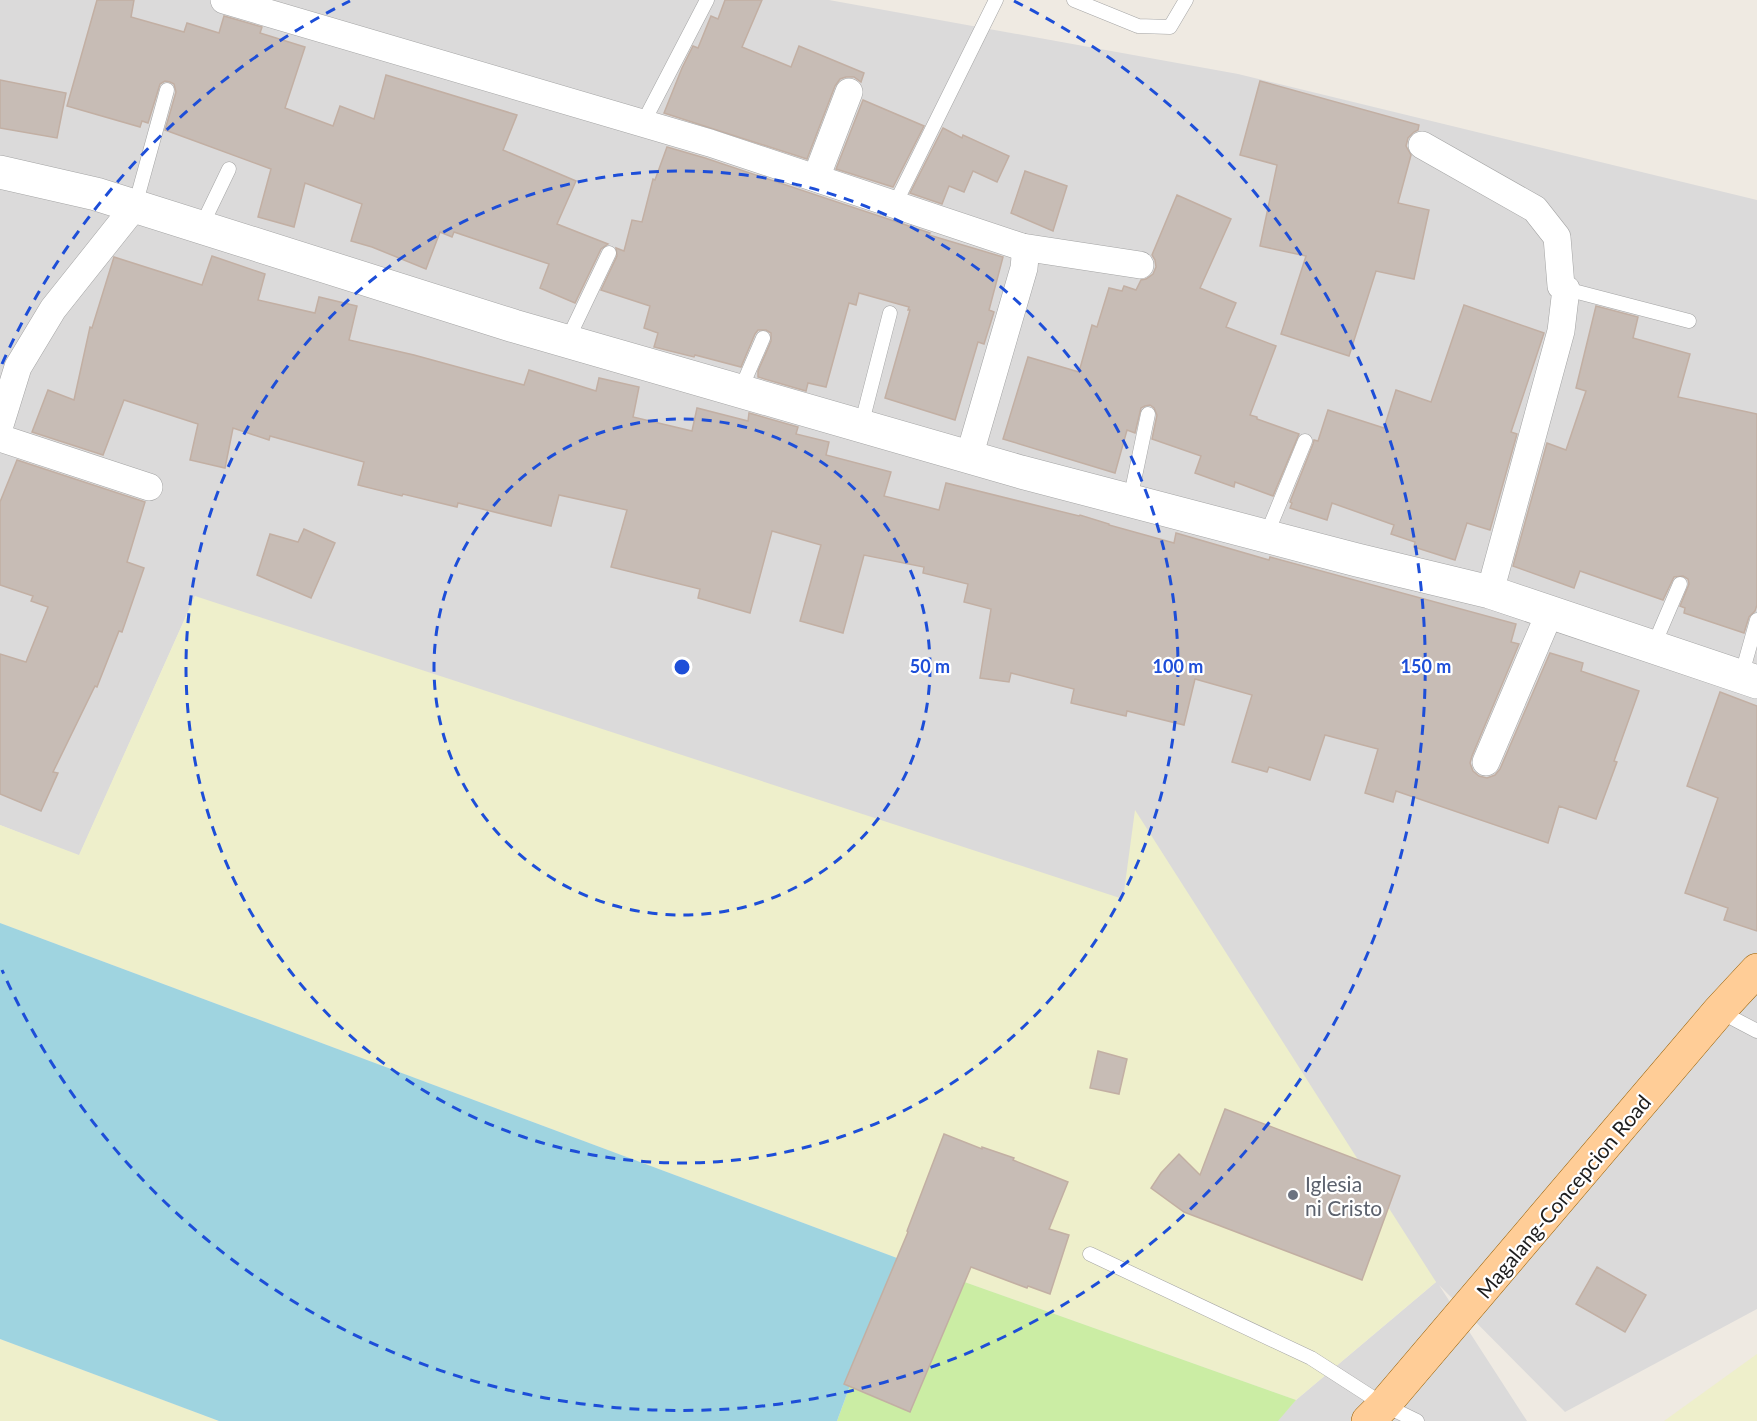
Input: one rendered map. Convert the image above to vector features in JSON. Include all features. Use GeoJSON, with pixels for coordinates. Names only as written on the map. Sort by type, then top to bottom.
{"type":"FeatureCollection","features":[{"type":"Feature","properties":{"kind":"main road","name":"Magalang-Concepcion Road"},"geometry":{"type":"LineString","coordinates":[[1376,1413],[1719,1011],[1757,970]]}},
{"type":"Feature","properties":{"kind":"street"},"geometry":{"type":"LineString","coordinates":[[224,0],[710,143],[1022,247],[1140,265]]}},
{"type":"Feature","properties":{"kind":"street"},"geometry":{"type":"LineString","coordinates":[[816,178],[849,92]]}},
{"type":"Feature","properties":{"kind":"street"},"geometry":{"type":"LineString","coordinates":[[1422,145],[1535,209],[1557,237],[1561,286],[1566,289],[1561,331],[1490,592]]}},
{"type":"Feature","properties":{"kind":"street"},"geometry":{"type":"LineString","coordinates":[[0,172],[96,194],[567,341],[969,457],[1265,537],[1490,592],[1749,680]]}},
{"type":"Feature","properties":{"kind":"street"},"geometry":{"type":"LineString","coordinates":[[0,425],[18,367],[53,309],[135,206]]}},
{"type":"Feature","properties":{"kind":"street"},"geometry":{"type":"LineString","coordinates":[[969,457],[1024,268],[1026,257],[1022,247]]}},
{"type":"Feature","properties":{"kind":"street"},"geometry":{"type":"LineString","coordinates":[[0,438],[149,486]]}},
{"type":"Feature","properties":{"kind":"street"},"geometry":{"type":"LineString","coordinates":[[1486,762],[1550,612]]}},
{"type":"Feature","properties":{"kind":"lane"},"geometry":{"type":"LineString","coordinates":[[643,123],[707,0]]}},
{"type":"Feature","properties":{"kind":"lane"},"geometry":{"type":"LineString","coordinates":[[895,204],[996,0]]}},
{"type":"Feature","properties":{"kind":"lane"},"geometry":{"type":"LineString","coordinates":[[1074,0],[1138,26],[1170,27],[1186,0]]}},
{"type":"Feature","properties":{"kind":"lane"},"geometry":{"type":"LineString","coordinates":[[135,206],[167,90]]}},
{"type":"Feature","properties":{"kind":"lane"},"geometry":{"type":"LineString","coordinates":[[201,227],[229,169]]}},
{"type":"Feature","properties":{"kind":"lane"},"geometry":{"type":"LineString","coordinates":[[567,341],[609,253]]}},
{"type":"Feature","properties":{"kind":"lane"},"geometry":{"type":"LineString","coordinates":[[1566,289],[1689,321]]}},
{"type":"Feature","properties":{"kind":"lane"},"geometry":{"type":"LineString","coordinates":[[861,426],[890,313]]}},
{"type":"Feature","properties":{"kind":"lane"},"geometry":{"type":"LineString","coordinates":[[740,391],[764,338]]}},
{"type":"Feature","properties":{"kind":"lane"},"geometry":{"type":"LineString","coordinates":[[1130,500],[1148,414]]}},
{"type":"Feature","properties":{"kind":"lane"},"geometry":{"type":"LineString","coordinates":[[1265,537],[1305,441]]}},
{"type":"Feature","properties":{"kind":"lane"},"geometry":{"type":"LineString","coordinates":[[1653,647],[1680,584]]}},
{"type":"Feature","properties":{"kind":"lane"},"geometry":{"type":"LineString","coordinates":[[1749,680],[1757,620]]}},
{"type":"Feature","properties":{"kind":"lane"},"geometry":{"type":"LineString","coordinates":[[1719,1011],[1757,1031]]}},
{"type":"Feature","properties":{"kind":"lane"},"geometry":{"type":"LineString","coordinates":[[1090,1254],[1311,1358],[1376,1413],[1417,1421]]}},
{"type":"Feature","properties":{"kind":"shaded area"},"geometry":{"type":"Polygon","coordinates":[[[0,0],[829,0],[1238,74],[1757,200],[1757,1309],[1565,1412],[1439,1285],[1527,1421],[1277,1421],[1296,1400],[1436,1282],[195,596],[79,856],[0,825],[0,0]]]}},
{"type":"Feature","properties":{"kind":"green space"},"geometry":{"type":"Polygon","coordinates":[[[195,596],[1123,899],[1135,810],[1436,1282],[1296,1400],[897,1258],[0,923],[0,825],[79,855],[195,596]]]}},
{"type":"Feature","properties":{"kind":"green space"},"geometry":{"type":"Polygon","coordinates":[[[897,1258],[1296,1400],[1278,1421],[837,1421],[897,1258]]]}},
{"type":"Feature","properties":{"kind":"green space"},"geometry":{"type":"Polygon","coordinates":[[[0,1339],[219,1421],[0,1421],[0,1339]]]}},
{"type":"Feature","properties":{"kind":"green space"},"geometry":{"type":"Polygon","coordinates":[[[1757,1354],[1757,1421],[1664,1421],[1757,1354]]]}},
{"type":"Feature","properties":{"kind":"water"},"geometry":{"type":"Polygon","coordinates":[[[0,923],[897,1258],[837,1421],[219,1421],[0,1339],[0,923]]]}},
{"type":"Feature","properties":{"kind":"building"},"geometry":{"type":"Polygon","coordinates":[[[97,0],[134,0],[131,17],[184,32],[187,23],[219,33],[224,16],[262,27],[260,33],[305,47],[285,108],[333,126],[340,106],[374,119],[386,75],[517,115],[503,150],[576,181],[557,224],[608,244],[601,249],[575,303],[540,288],[549,264],[454,232],[452,237],[440,232],[426,269],[351,241],[362,204],[305,183],[294,227],[258,217],[271,169],[165,130],[176,92],[174,84],[165,81],[160,84],[148,123],[142,121],[140,127],[67,106],[97,0]]]}},
{"type":"Feature","properties":{"kind":"building"},"geometry":{"type":"Polygon","coordinates":[[[725,0],[762,0],[742,47],[791,67],[799,46],[864,73],[861,82],[854,77],[846,77],[840,79],[835,86],[807,159],[664,113],[693,46],[698,48],[711,16],[718,19],[725,0]]]}},
{"type":"Feature","properties":{"kind":"building"},"geometry":{"type":"Polygon","coordinates":[[[0,80],[66,93],[57,138],[0,128],[0,80]]]}},
{"type":"Feature","properties":{"kind":"building"},"geometry":{"type":"Polygon","coordinates":[[[1260,81],[1419,125],[1418,130],[1408,138],[1406,146],[1411,155],[1398,203],[1429,210],[1414,279],[1376,271],[1349,356],[1281,334],[1306,256],[1260,246],[1277,165],[1240,155],[1260,81]]]}},
{"type":"Feature","properties":{"kind":"building"},"geometry":{"type":"Polygon","coordinates":[[[863,100],[924,126],[893,187],[836,169],[863,100]]]}},
{"type":"Feature","properties":{"kind":"building"},"geometry":{"type":"Polygon","coordinates":[[[943,128],[1009,156],[997,182],[973,171],[964,192],[949,186],[942,204],[910,193],[943,128]]]}},
{"type":"Feature","properties":{"kind":"building"},"geometry":{"type":"Polygon","coordinates":[[[667,147],[930,233],[929,235],[1003,257],[989,310],[994,312],[984,344],[978,342],[955,420],[885,398],[910,310],[908,310],[909,307],[859,293],[856,305],[849,303],[826,387],[808,383],[806,391],[758,377],[758,371],[771,341],[771,333],[766,330],[758,330],[755,334],[741,367],[654,347],[658,333],[644,328],[650,306],[601,290],[617,256],[616,248],[624,251],[632,220],[642,222],[653,179],[655,180],[667,147]]]}},
{"type":"Feature","properties":{"kind":"building"},"geometry":{"type":"Polygon","coordinates":[[[1025,171],[1067,186],[1053,231],[1011,213],[1025,171]]]}},
{"type":"Feature","properties":{"kind":"building"},"geometry":{"type":"Polygon","coordinates":[[[1177,195],[1231,219],[1200,288],[1236,303],[1226,327],[1276,346],[1250,415],[1299,434],[1273,496],[1235,482],[1234,487],[1195,473],[1201,456],[1152,439],[1157,415],[1150,405],[1141,408],[1135,433],[1127,430],[1115,473],[1003,439],[1028,357],[1079,372],[1092,325],[1097,327],[1109,288],[1122,291],[1124,286],[1136,290],[1141,280],[1153,274],[1156,267],[1152,255],[1177,195]]]}},
{"type":"Feature","properties":{"kind":"building"},"geometry":{"type":"Polygon","coordinates":[[[212,256],[265,274],[258,300],[315,313],[319,297],[357,306],[349,340],[524,385],[529,370],[596,391],[599,378],[639,387],[633,417],[692,431],[697,408],[748,421],[749,413],[798,427],[796,434],[829,442],[826,455],[891,472],[884,496],[939,510],[946,483],[1080,515],[1174,543],[1176,533],[1269,560],[1270,557],[1516,624],[1511,642],[1519,644],[1472,756],[1470,763],[1473,771],[1487,778],[1495,775],[1500,769],[1550,653],[1583,663],[1581,671],[1639,691],[1596,819],[1559,806],[1548,843],[1396,791],[1393,802],[1365,793],[1378,749],[1325,735],[1310,780],[1269,767],[1267,772],[1232,762],[1252,695],[1195,679],[1184,725],[1127,711],[1126,716],[1071,703],[1074,689],[1011,673],[1009,682],[980,678],[991,609],[964,602],[968,584],[923,573],[924,567],[864,555],[843,633],[800,621],[821,545],[772,531],[750,613],[698,598],[700,589],[611,567],[627,510],[559,495],[551,526],[458,503],[457,507],[403,494],[402,496],[358,485],[364,462],[270,436],[269,440],[233,428],[225,468],[190,460],[198,424],[124,400],[103,455],[32,432],[48,390],[74,400],[90,327],[92,328],[114,257],[202,285],[212,256]]]}},
{"type":"Feature","properties":{"kind":"building"},"geometry":{"type":"Polygon","coordinates":[[[1464,305],[1544,333],[1511,432],[1517,434],[1490,530],[1467,523],[1455,560],[1414,547],[1415,542],[1391,534],[1394,525],[1332,503],[1327,520],[1290,508],[1292,503],[1290,502],[1314,440],[1318,441],[1328,410],[1384,428],[1396,390],[1431,402],[1464,305]]]}},
{"type":"Feature","properties":{"kind":"building"},"geometry":{"type":"Polygon","coordinates":[[[1596,306],[1638,317],[1633,338],[1690,354],[1678,397],[1757,414],[1757,605],[1749,617],[1744,633],[1684,613],[1685,608],[1680,606],[1689,584],[1688,579],[1683,576],[1674,577],[1663,600],[1580,571],[1574,588],[1513,566],[1547,443],[1566,450],[1586,391],[1576,388],[1596,306]]]}},
{"type":"Feature","properties":{"kind":"building"},"geometry":{"type":"Polygon","coordinates":[[[17,460],[145,502],[127,562],[144,568],[122,632],[119,631],[97,687],[95,686],[53,772],[58,773],[41,811],[0,794],[0,654],[26,662],[48,607],[31,601],[33,596],[0,585],[0,502],[17,460]]]}},
{"type":"Feature","properties":{"kind":"building"},"geometry":{"type":"Polygon","coordinates":[[[304,529],[335,543],[311,598],[257,575],[270,534],[298,542],[304,529]]]}},
{"type":"Feature","properties":{"kind":"building"},"geometry":{"type":"Polygon","coordinates":[[[1720,692],[1757,706],[1757,931],[1724,920],[1728,908],[1685,893],[1718,798],[1687,786],[1720,692]]]}},
{"type":"Feature","properties":{"kind":"building"},"geometry":{"type":"Polygon","coordinates":[[[1098,1051],[1127,1059],[1119,1094],[1090,1088],[1098,1051]]]}},
{"type":"Feature","properties":{"kind":"building","name":"Iglesia ni Cristo"},"geometry":{"type":"Polygon","coordinates":[[[1225,1109],[1400,1176],[1362,1280],[1184,1212],[1151,1188],[1161,1173],[1179,1154],[1200,1175],[1225,1109]]]}},
{"type":"Feature","properties":{"kind":"building"},"geometry":{"type":"Polygon","coordinates":[[[944,1134],[982,1149],[982,1147],[1014,1158],[1013,1160],[1068,1182],[1049,1229],[1069,1235],[1050,1294],[971,1267],[910,1412],[844,1384],[908,1232],[944,1134]]]}},
{"type":"Feature","properties":{"kind":"building"},"geometry":{"type":"Polygon","coordinates":[[[1597,1267],[1646,1295],[1625,1332],[1576,1304],[1597,1267]]]}},
{"type":"Feature","properties":{"kind":"place","name":"Iglesia ni Cristo"},"geometry":{"type":"Point","coordinates":[1293,1195]}}]}
